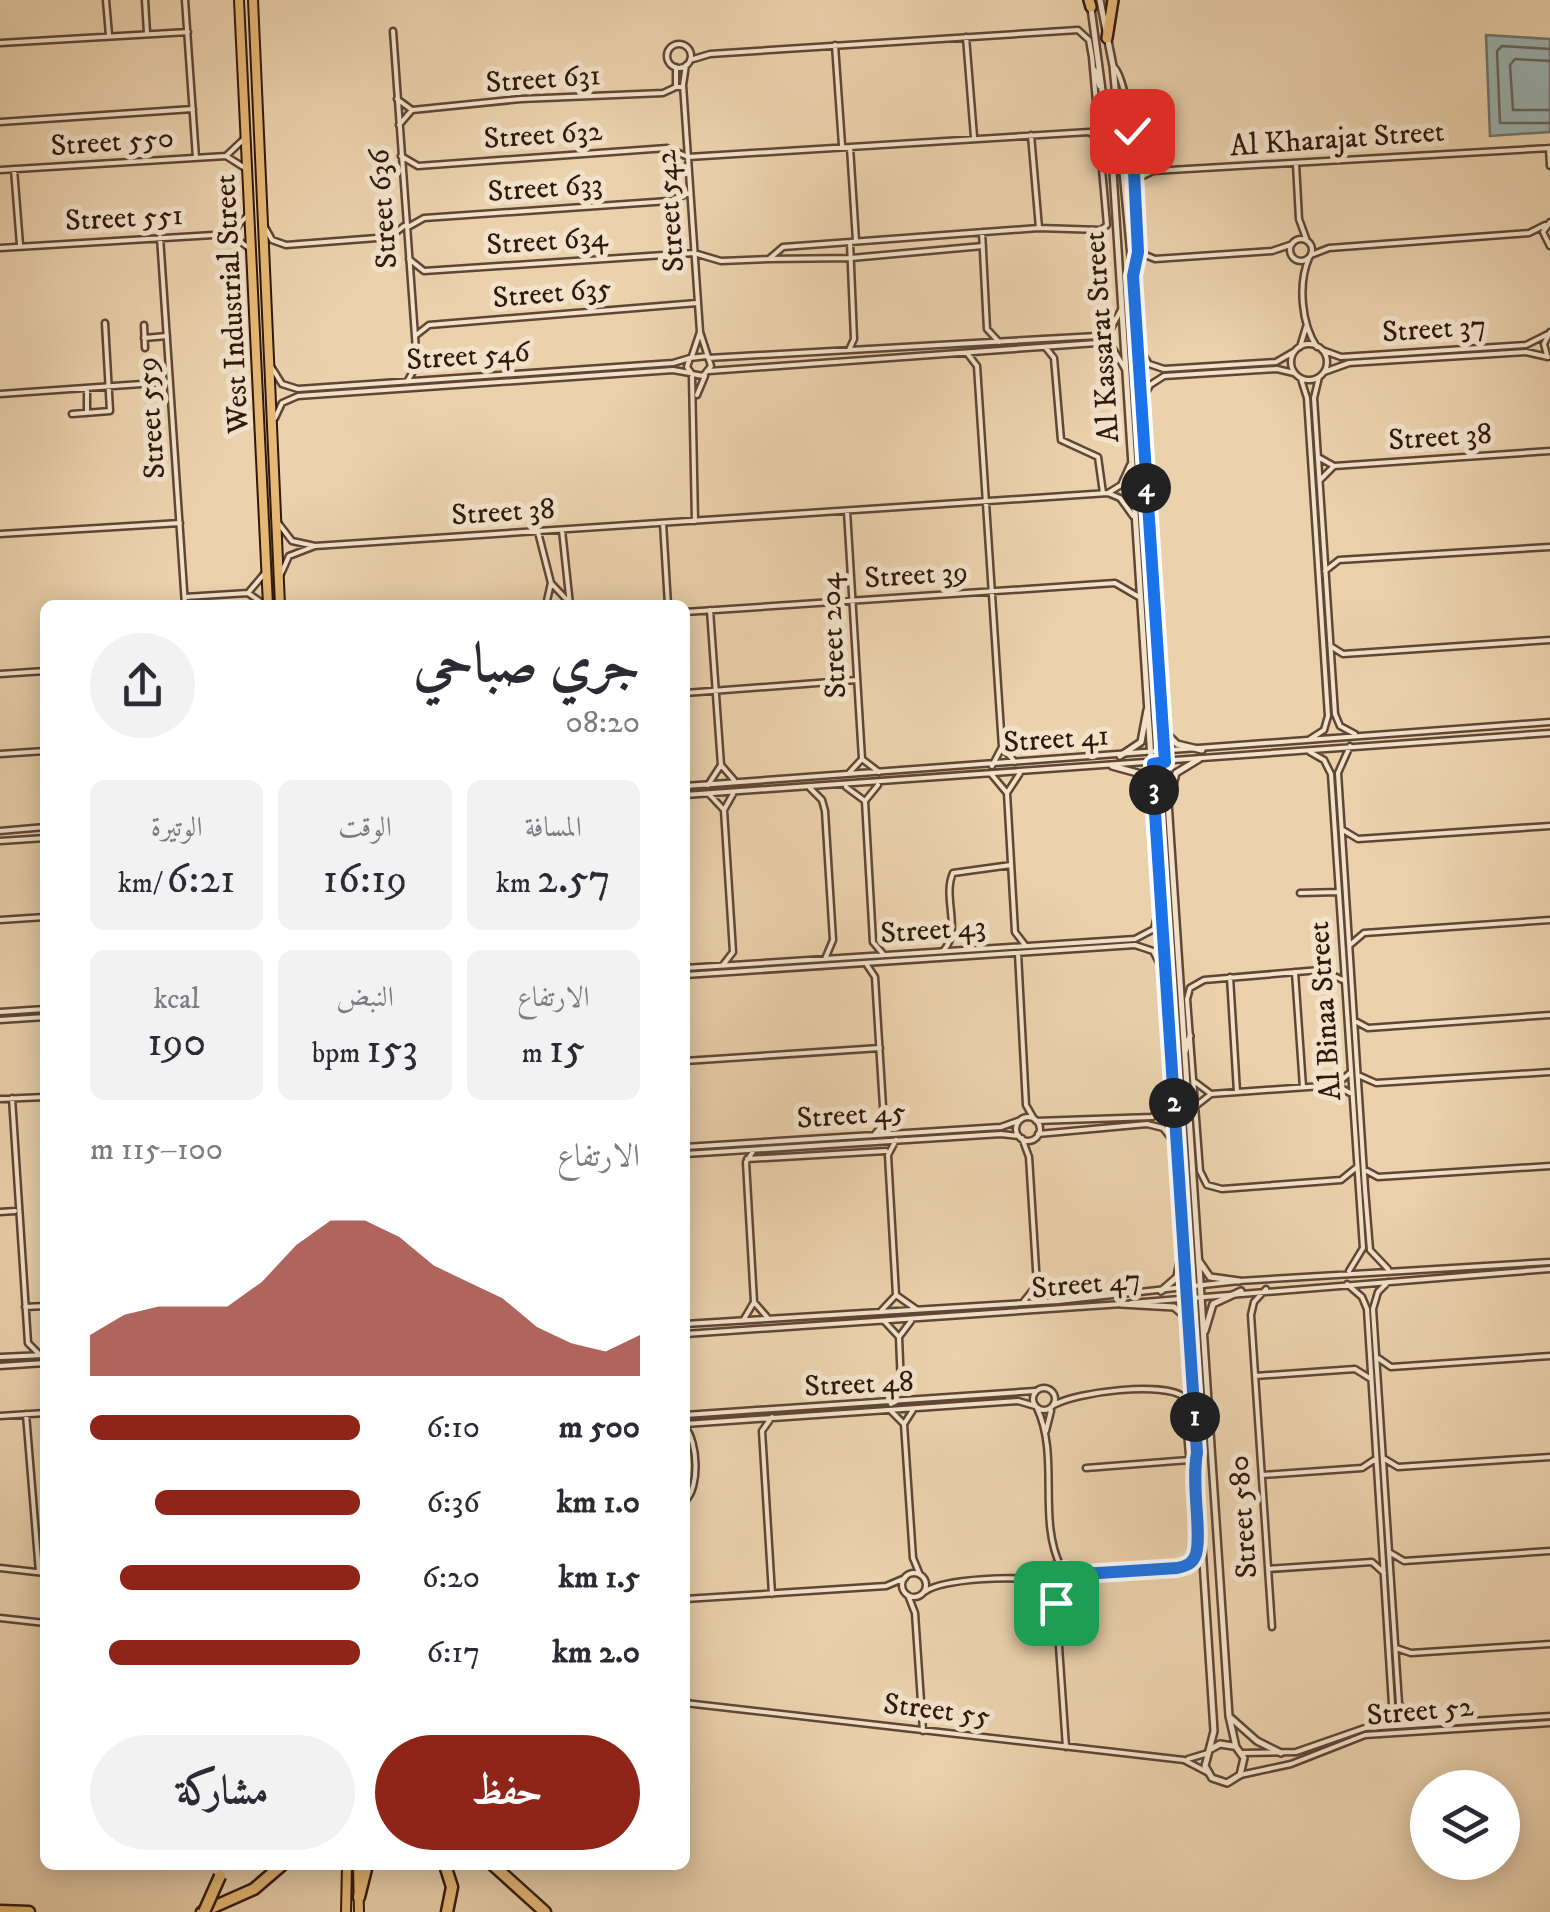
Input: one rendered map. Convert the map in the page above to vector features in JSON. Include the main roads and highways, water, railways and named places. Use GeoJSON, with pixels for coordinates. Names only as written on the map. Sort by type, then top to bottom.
{"type":"FeatureCollection","features":[{"type":"Feature","properties":{"kind":"highway"},"geometry":{"type":"LineString","coordinates":[[1108,38],[1113,0]]}},
{"type":"Feature","properties":{"kind":"highway"},"geometry":{"type":"LineString","coordinates":[[202,1912],[224,1870]]}},
{"type":"Feature","properties":{"kind":"highway"},"geometry":{"type":"LineString","coordinates":[[202,1912],[254,1890],[276,1870]]}},
{"type":"Feature","properties":{"kind":"highway"},"geometry":{"type":"LineString","coordinates":[[359,1897],[366,1870]]}},
{"type":"Feature","properties":{"kind":"highway"},"geometry":{"type":"LineString","coordinates":[[447,1870],[452,1886],[447,1912]]}},
{"type":"Feature","properties":{"kind":"highway"},"geometry":{"type":"LineString","coordinates":[[499,1870],[544,1912]]}},
{"type":"Feature","properties":{"kind":"highway"},"geometry":{"type":"LineString","coordinates":[[0,1911],[29,1912]]}},
{"type":"Feature","properties":{"kind":"main road","name":"West Industrial Street"},"geometry":{"type":"LineString","coordinates":[[239,0],[266,600]]}},
{"type":"Feature","properties":{"kind":"main road","name":"West Industrial Street"},"geometry":{"type":"LineString","coordinates":[[253,0],[280,600]]}},
{"type":"Feature","properties":{"kind":"main road"},"geometry":{"type":"LineString","coordinates":[[346,1912],[347,1870]]}},
{"type":"Feature","properties":{"kind":"main road"},"geometry":{"type":"LineString","coordinates":[[358,1870],[358,1912]]}},
{"type":"Feature","properties":{"kind":"water"},"geometry":{"type":"Polygon","coordinates":[[[1486,35],[1550,39],[1550,132],[1490,136],[1486,35]]]}}]}
